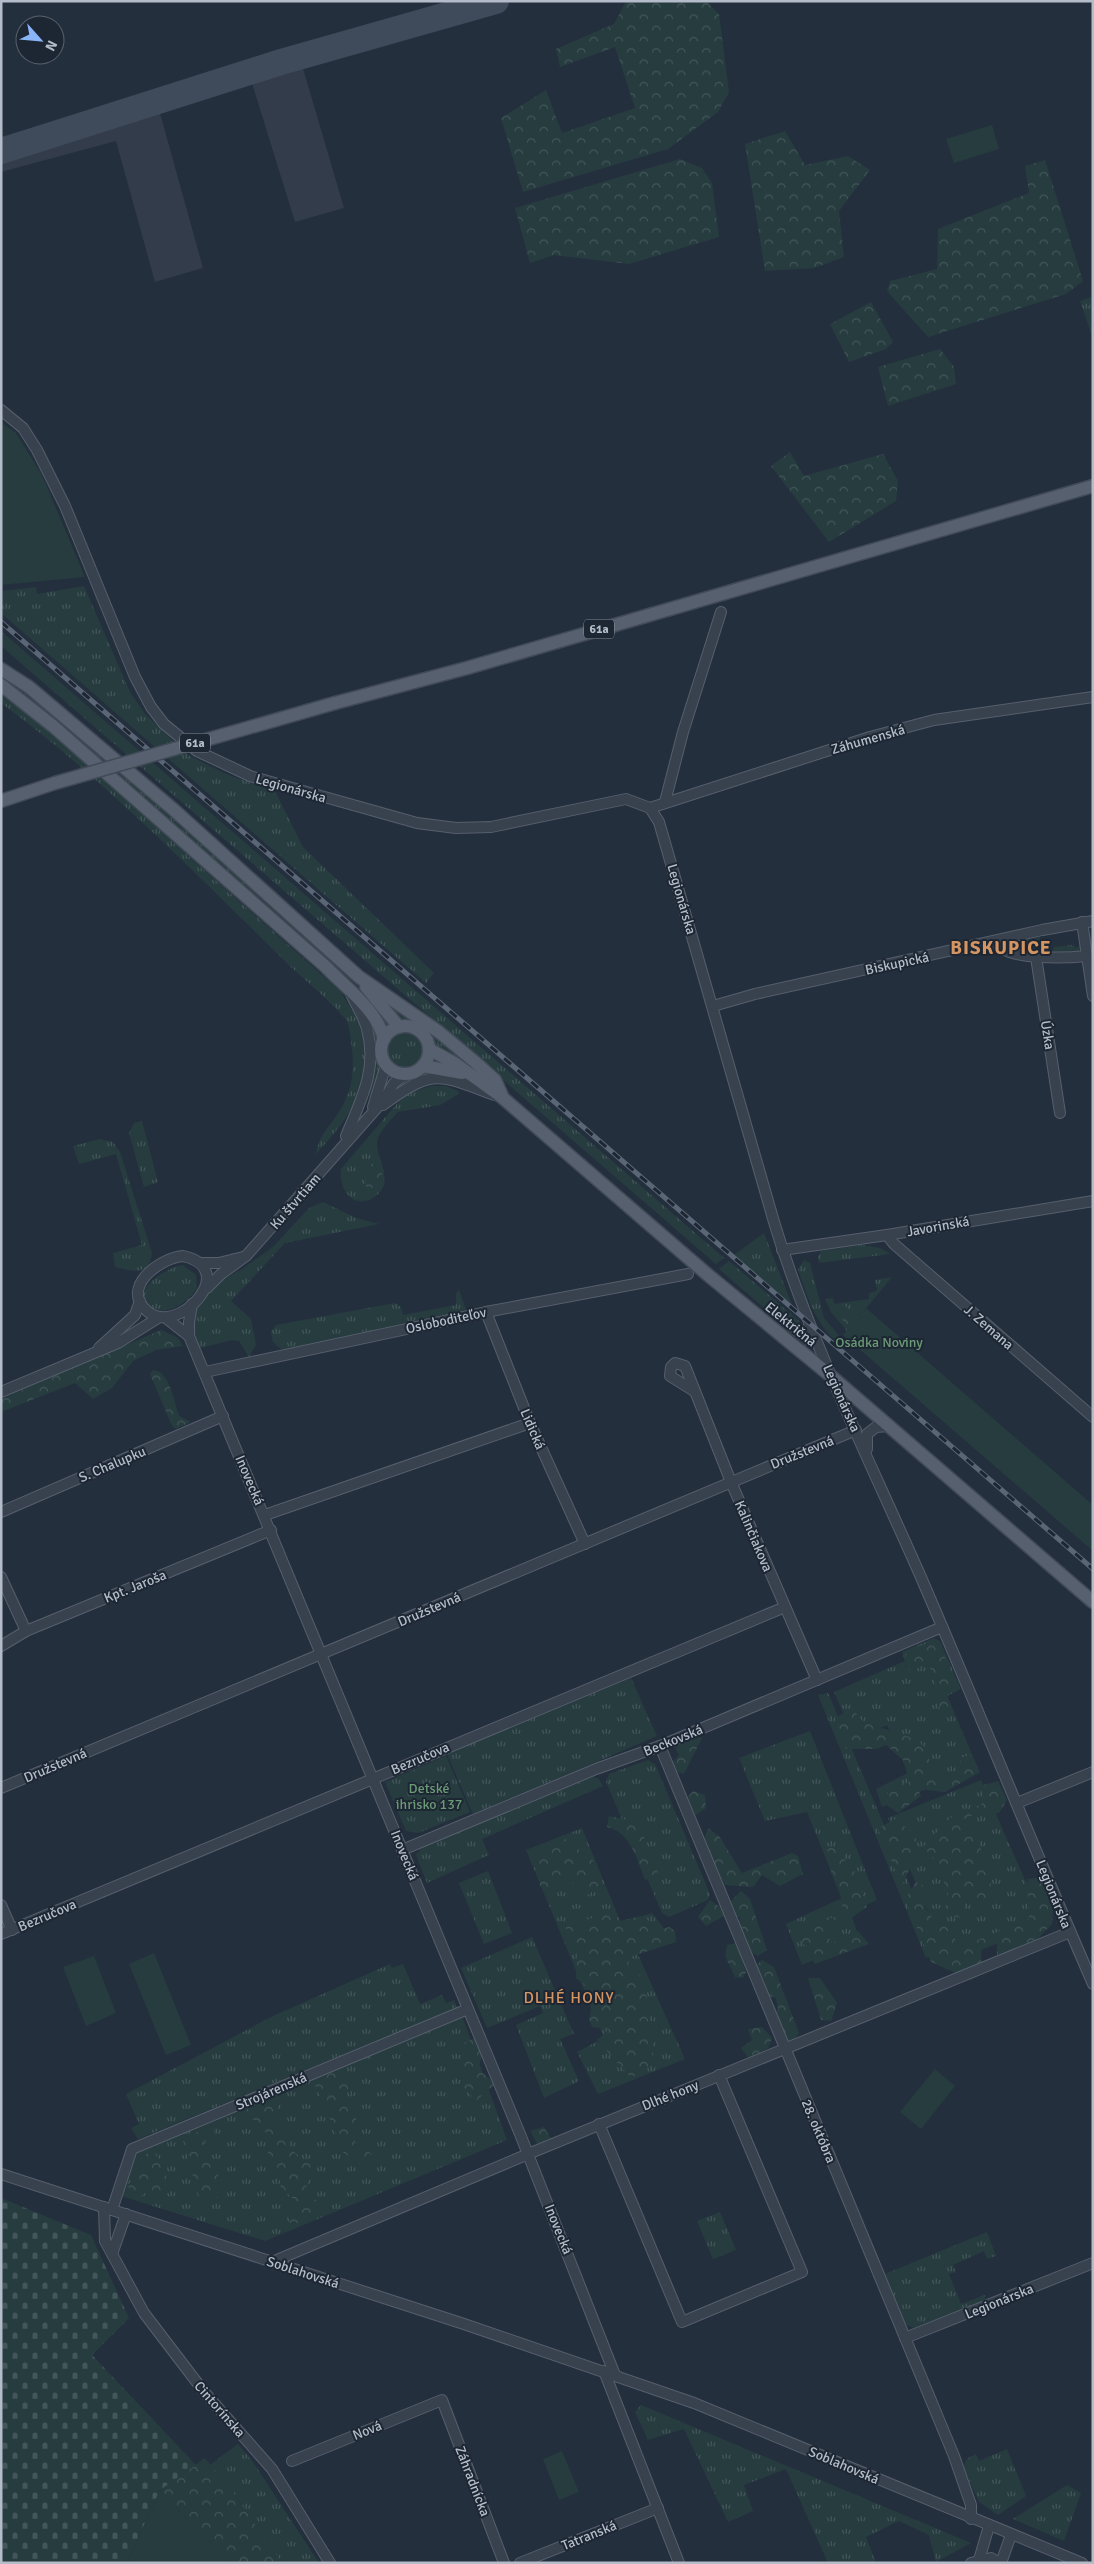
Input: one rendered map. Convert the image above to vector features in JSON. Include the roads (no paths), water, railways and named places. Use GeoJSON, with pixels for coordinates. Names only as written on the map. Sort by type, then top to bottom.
{"type":"FeatureCollection","features":[{"type":"Feature","properties":{"kind":"main road"},"geometry":{"type":"LineString","coordinates":[[763,582],[875,540],[1093,478]]}},
{"type":"Feature","properties":{"kind":"main road","name":"61a"},"geometry":{"type":"LineString","coordinates":[[1,795],[55,783],[335,703],[467,668],[1093,486]]}},
{"type":"Feature","properties":{"kind":"main road"},"geometry":{"type":"LineString","coordinates":[[1000,512],[1093,494]]}},
{"type":"Feature","properties":{"kind":"main road"},"geometry":{"type":"LineString","coordinates":[[1,669],[29,687],[174,810],[359,977],[439,1032],[468,1056],[495,1080],[503,1098]]}},
{"type":"Feature","properties":{"kind":"main road"},"geometry":{"type":"LineString","coordinates":[[1,685],[53,726],[158,817],[326,967],[366,1007],[381,1027],[384,1039]]}},
{"type":"Feature","properties":{"kind":"main road","name":"61a"},"geometry":{"type":"LineString","coordinates":[[1,802],[55,783]]}},
{"type":"Feature","properties":{"kind":"main road"},"geometry":{"type":"LineString","coordinates":[[359,977],[399,1027]]}},
{"type":"Feature","properties":{"kind":"main road"},"geometry":{"type":"LineString","coordinates":[[399,1027],[413,1028],[419,1031],[424,1036],[429,1049],[423,1066],[412,1073],[406,1074],[392,1070],[386,1065],[381,1052],[384,1039],[399,1027]]}},
{"type":"Feature","properties":{"kind":"main road","name":"Električná"},"geometry":{"type":"LineString","coordinates":[[429,1049],[456,1064],[467,1074],[503,1098],[708,1275],[832,1376],[1093,1602]]}},
{"type":"Feature","properties":{"kind":"main road","name":"Električná"},"geometry":{"type":"LineString","coordinates":[[423,1066],[467,1074]]}},
{"type":"Feature","properties":{"kind":"street","name":"Legionárska"},"geometry":{"type":"LineString","coordinates":[[1,410],[23,428],[37,450],[65,506],[135,677],[151,707],[164,724],[197,751],[250,776],[417,823],[456,828],[491,827],[626,799],[650,808],[660,822],[782,1250],[832,1376],[1018,1803],[1093,1984]]}},
{"type":"Feature","properties":{"kind":"street"},"geometry":{"type":"LineString","coordinates":[[665,802],[683,732],[721,612]]}},
{"type":"Feature","properties":{"kind":"street","name":"Záhumenská"},"geometry":{"type":"LineString","coordinates":[[650,808],[870,737],[934,720],[1093,697]]}},
{"type":"Feature","properties":{"kind":"street","name":"Biskupická"},"geometry":{"type":"LineString","coordinates":[[712,1006],[755,994],[1088,922],[1086,956],[1093,996]]}},
{"type":"Feature","properties":{"kind":"street"},"geometry":{"type":"LineString","coordinates":[[995,942],[1002,949],[1036,957],[1054,959],[1086,956]]}},
{"type":"Feature","properties":{"kind":"street","name":"Úzka"},"geometry":{"type":"LineString","coordinates":[[1036,957],[1060,1114]]}},
{"type":"Feature","properties":{"kind":"street","name":"Ku štvrtiam"},"geometry":{"type":"LineString","coordinates":[[342,1144],[366,1092],[370,1072],[370,1048],[367,1028],[349,991]]}},
{"type":"Feature","properties":{"kind":"street","name":"Ku štvrtiam"},"geometry":{"type":"LineString","coordinates":[[370,1115],[380,1089],[386,1065]]}},
{"type":"Feature","properties":{"kind":"street","name":"Ku štvrtiam"},"geometry":{"type":"LineString","coordinates":[[1,1392],[118,1343],[162,1318],[174,1316],[200,1298],[206,1288],[221,1274],[246,1256],[342,1144],[370,1115],[394,1083],[406,1074]]}},
{"type":"Feature","properties":{"kind":"street"},"geometry":{"type":"LineString","coordinates":[[370,1115],[406,1088],[425,1079],[448,1078],[503,1098]]}},
{"type":"Feature","properties":{"kind":"street","name":"Javorinská"},"geometry":{"type":"LineString","coordinates":[[782,1250],[888,1235],[1093,1201]]}},
{"type":"Feature","properties":{"kind":"street","name":"J. Zemana"},"geometry":{"type":"LineString","coordinates":[[888,1235],[894,1244],[1093,1418]]}},
{"type":"Feature","properties":{"kind":"street","name":"Ku štvrtiam"},"geometry":{"type":"LineString","coordinates":[[96,1352],[135,1315],[140,1301],[138,1291],[140,1282],[158,1265],[174,1257],[183,1256],[200,1263],[219,1263],[246,1256]]}},
{"type":"Feature","properties":{"kind":"street"},"geometry":{"type":"LineString","coordinates":[[200,1263],[207,1273],[206,1288]]}},
{"type":"Feature","properties":{"kind":"street","name":"Osloboditeľov"},"geometry":{"type":"LineString","coordinates":[[205,1372],[486,1312],[688,1274]]}},
{"type":"Feature","properties":{"kind":"street"},"geometry":{"type":"LineString","coordinates":[[140,1301],[144,1308],[162,1318]]}},
{"type":"Feature","properties":{"kind":"street","name":"Inovecká"},"geometry":{"type":"LineString","coordinates":[[192,1304],[189,1336],[265,1515],[528,2153],[615,2375]]}},
{"type":"Feature","properties":{"kind":"street","name":"Lidická"},"geometry":{"type":"LineString","coordinates":[[486,1312],[530,1423],[585,1544]]}},
{"type":"Feature","properties":{"kind":"street"},"geometry":{"type":"LineString","coordinates":[[784,1336],[797,1340],[808,1338],[807,1315]]}},
{"type":"Feature","properties":{"kind":"street","name":"Inovecká"},"geometry":{"type":"LineString","coordinates":[[162,1318],[189,1336]]}},
{"type":"Feature","properties":{"kind":"street","name":"Kalinčiakova"},"geometry":{"type":"LineString","coordinates":[[694,1391],[731,1482],[817,1680]]}},
{"type":"Feature","properties":{"kind":"street","name":"S. Chalupku"},"geometry":{"type":"LineString","coordinates":[[1,1512],[223,1416]]}},
{"type":"Feature","properties":{"kind":"street"},"geometry":{"type":"LineString","coordinates":[[265,1515],[530,1423]]}},
{"type":"Feature","properties":{"kind":"street"},"geometry":{"type":"LineString","coordinates":[[867,1454],[867,1434],[876,1427],[888,1426]]}},
{"type":"Feature","properties":{"kind":"street","name":"Družstevná"},"geometry":{"type":"LineString","coordinates":[[1,1788],[856,1430]]}},
{"type":"Feature","properties":{"kind":"street","name":"Kpt. Jaroša"},"geometry":{"type":"LineString","coordinates":[[1,1646],[26,1631],[271,1530]]}},
{"type":"Feature","properties":{"kind":"street"},"geometry":{"type":"LineString","coordinates":[[1,1577],[26,1631]]}},
{"type":"Feature","properties":{"kind":"street","name":"Bezručova"},"geometry":{"type":"LineString","coordinates":[[1,1934],[785,1607]]}},
{"type":"Feature","properties":{"kind":"street","name":"Beckovská"},"geometry":{"type":"LineString","coordinates":[[402,1850],[579,1776],[660,1746],[942,1627]]}},
{"type":"Feature","properties":{"kind":"street","name":"28. októbra"},"geometry":{"type":"LineString","coordinates":[[660,1746],[954,2456],[971,2505],[972,2519]]}},
{"type":"Feature","properties":{"kind":"street"},"geometry":{"type":"LineString","coordinates":[[1018,1803],[1093,1772]]}},
{"type":"Feature","properties":{"kind":"street"},"geometry":{"type":"LineString","coordinates":[[1,1905],[12,1930]]}},
{"type":"Feature","properties":{"kind":"street","name":"Dlhé hony"},"geometry":{"type":"LineString","coordinates":[[272,2262],[528,2153],[1070,1932]]}},
{"type":"Feature","properties":{"kind":"street","name":"Strojárenská"},"geometry":{"type":"LineString","coordinates":[[108,2208],[132,2149],[468,2009]]}},
{"type":"Feature","properties":{"kind":"street"},"geometry":{"type":"LineString","coordinates":[[600,2124],[682,2322],[802,2272],[719,2075]]}},
{"type":"Feature","properties":{"kind":"street","name":"Soblahovská"},"geometry":{"type":"LineString","coordinates":[[1,2174],[615,2375],[786,2440],[972,2519],[1082,2563]]}},
{"type":"Feature","properties":{"kind":"street","name":"Cintorínska"},"geometry":{"type":"LineString","coordinates":[[108,2208],[105,2241],[144,2313],[200,2386],[272,2469],[330,2563]]}},
{"type":"Feature","properties":{"kind":"street"},"geometry":{"type":"LineString","coordinates":[[112,2254],[126,2214]]}},
{"type":"Feature","properties":{"kind":"street","name":"Legionárska"},"geometry":{"type":"LineString","coordinates":[[906,2338],[1093,2263]]}},
{"type":"Feature","properties":{"kind":"street"},"geometry":{"type":"LineString","coordinates":[[604,2372],[679,2563]]}},
{"type":"Feature","properties":{"kind":"street","name":"Nová"},"geometry":{"type":"LineString","coordinates":[[292,2461],[442,2400]]}},
{"type":"Feature","properties":{"kind":"street","name":"Záhradnícka"},"geometry":{"type":"LineString","coordinates":[[442,2400],[504,2563]]}},
{"type":"Feature","properties":{"kind":"street","name":"Tatranská"},"geometry":{"type":"LineString","coordinates":[[520,2563],[658,2508]]}},
{"type":"Feature","properties":{"kind":"street"},"geometry":{"type":"LineString","coordinates":[[989,2526],[975,2561],[997,2561],[1011,2535]]}},
{"type":"Feature","properties":{"kind":"railway"},"geometry":{"type":"LineString","coordinates":[[1,622],[1093,1569]]}},
{"type":"Feature","properties":{"kind":"district","name":"BISKUPICE"},"geometry":{"type":"Point","coordinates":[1001,947]}},
{"type":"Feature","properties":{"kind":"district","name":"DLHÉ HONY"},"geometry":{"type":"Point","coordinates":[569,1997]}},
{"type":"Feature","properties":{"kind":"park label","name":"Osádka Noviny"},"geometry":{"type":"Point","coordinates":[879,1342]}},
{"type":"Feature","properties":{"kind":"park label","name":"Detské ihrisko 137"},"geometry":{"type":"Point","coordinates":[429,1796]}}]}
